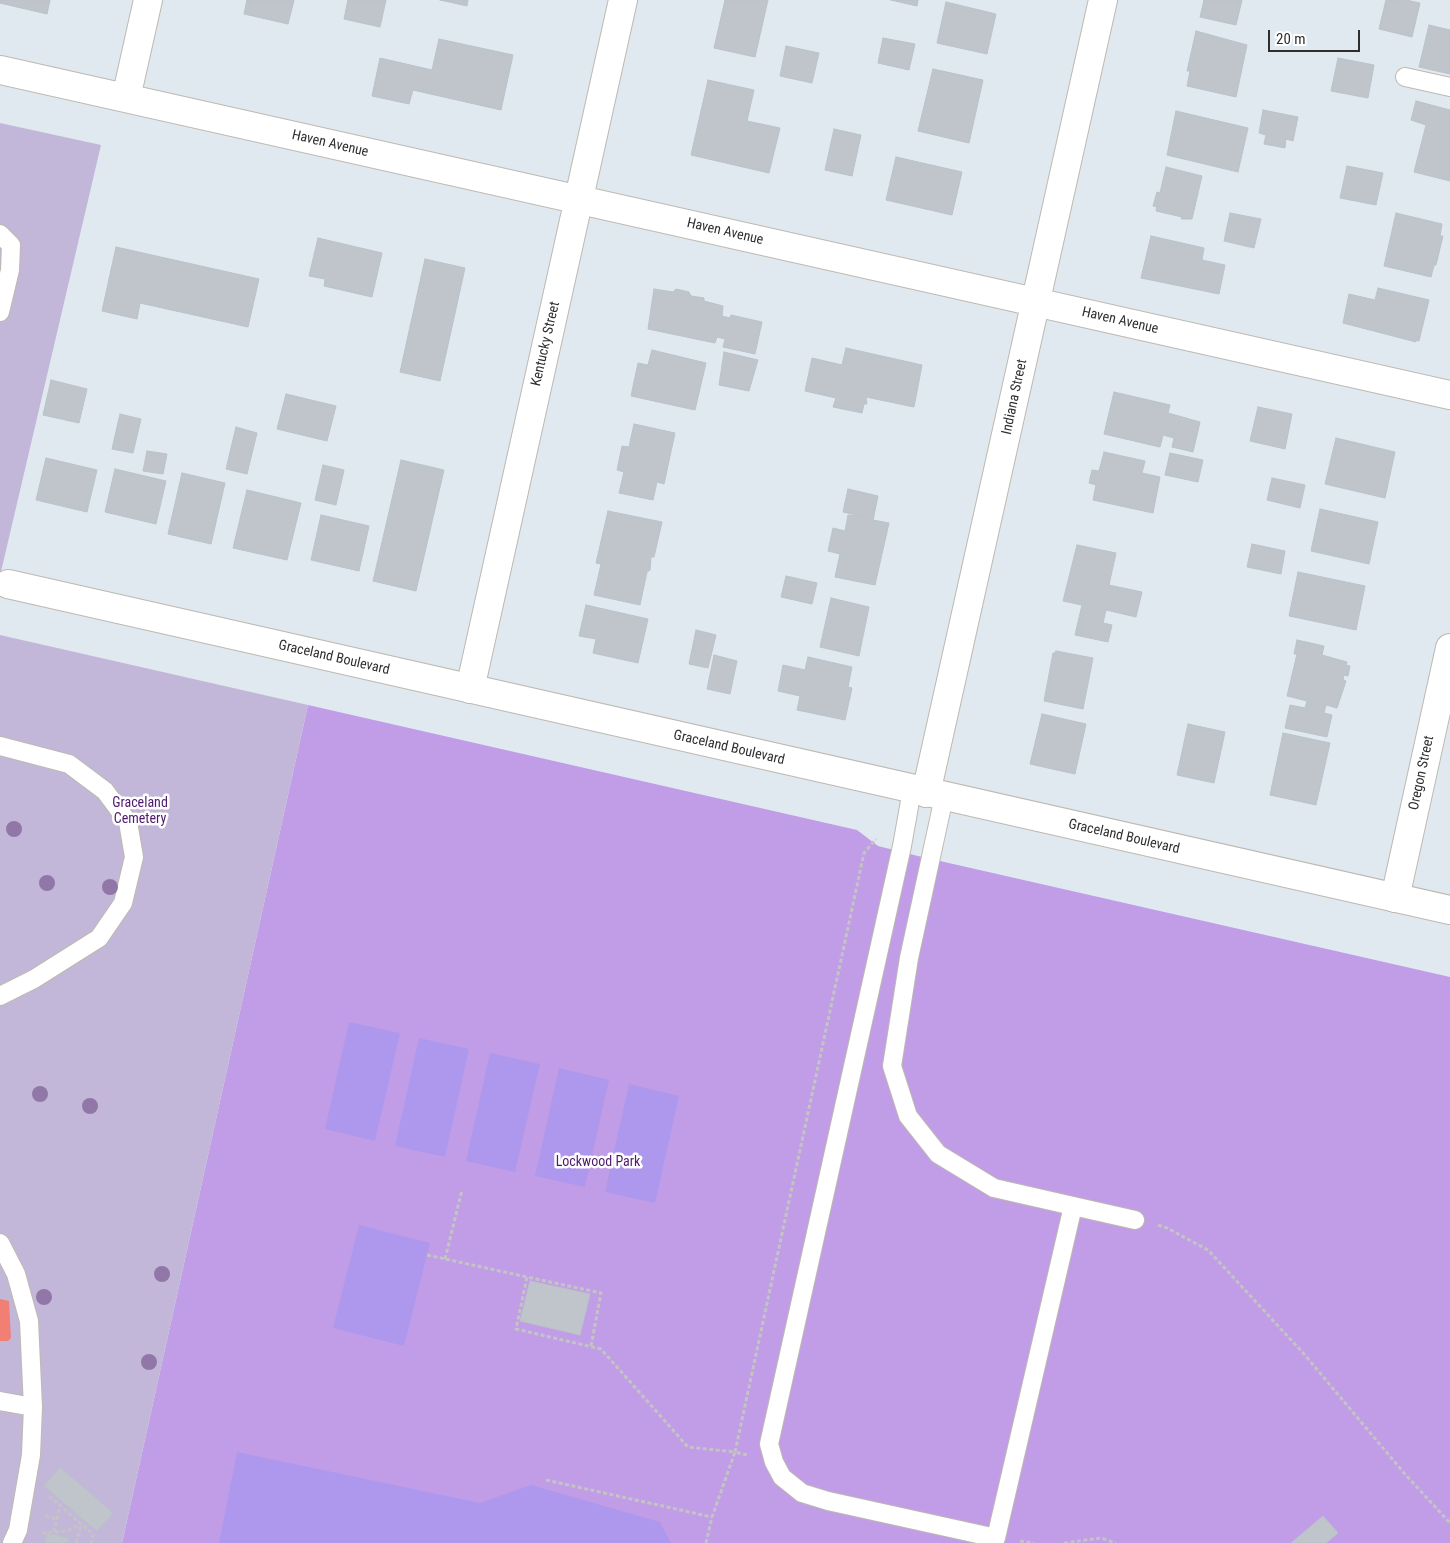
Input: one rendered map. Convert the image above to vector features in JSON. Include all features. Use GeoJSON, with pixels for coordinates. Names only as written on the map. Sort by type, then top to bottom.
{"type":"FeatureCollection","features":[{"type":"Feature","properties":{"kind":"street"},"geometry":{"type":"LineString","coordinates":[[126,98],[148,0]]}},
{"type":"Feature","properties":{"kind":"street","name":"Kentucky Street"},"geometry":{"type":"LineString","coordinates":[[470,689],[623,0]]}},
{"type":"Feature","properties":{"kind":"street","name":"Indiana Street"},"geometry":{"type":"LineString","coordinates":[[927,793],[1103,0]]}},
{"type":"Feature","properties":{"kind":"street","name":"Haven Avenue"},"geometry":{"type":"LineString","coordinates":[[0,70],[1450,395]]}},
{"type":"Feature","properties":{"kind":"street","name":"Graceland Boulevard"},"geometry":{"type":"LineString","coordinates":[[8,584],[1450,910]]}},
{"type":"Feature","properties":{"kind":"street","name":"Oregon Street"},"geometry":{"type":"LineString","coordinates":[[1395,898],[1450,648]]}},
{"type":"Feature","properties":{"kind":"lane"},"geometry":{"type":"LineString","coordinates":[[1405,77],[1450,87]]}},
{"type":"Feature","properties":{"kind":"lane"},"geometry":{"type":"LineString","coordinates":[[0,234],[11,245],[10,270],[0,312]]}},
{"type":"Feature","properties":{"kind":"lane"},"geometry":{"type":"LineString","coordinates":[[0,746],[68,764],[105,791],[128,822],[134,857],[123,904],[99,938],[34,979],[0,996]]}},
{"type":"Feature","properties":{"kind":"lane"},"geometry":{"type":"LineString","coordinates":[[927,793],[900,856],[770,1444],[774,1462],[782,1477],[802,1492],[828,1501],[996,1538],[1073,1206]]}},
{"type":"Feature","properties":{"kind":"lane"},"geometry":{"type":"LineString","coordinates":[[927,793],[909,958],[892,1066],[908,1116],[938,1154],[994,1188],[1135,1220]]}},
{"type":"Feature","properties":{"kind":"lane"},"geometry":{"type":"LineString","coordinates":[[0,1243],[16,1274],[29,1321],[33,1407],[31,1455],[18,1530],[12,1543]]}},
{"type":"Feature","properties":{"kind":"lane"},"geometry":{"type":"LineString","coordinates":[[0,1401],[33,1407]]}},
{"type":"Feature","properties":{"kind":"path"},"geometry":{"type":"LineString","coordinates":[[706,1543],[712,1516],[736,1452],[864,853],[876,839]]}},
{"type":"Feature","properties":{"kind":"path"},"geometry":{"type":"LineString","coordinates":[[445,1259],[462,1190]]}},
{"type":"Feature","properties":{"kind":"path"},"geometry":{"type":"LineString","coordinates":[[1135,1220],[1167,1228],[1208,1250],[1304,1354],[1404,1473],[1450,1523]]}},
{"type":"Feature","properties":{"kind":"path"},"geometry":{"type":"LineString","coordinates":[[427,1255],[601,1293],[591,1346]]}},
{"type":"Feature","properties":{"kind":"path"},"geometry":{"type":"LineString","coordinates":[[527,1277],[516,1329],[601,1349],[688,1447],[736,1452],[774,1462]]}},
{"type":"Feature","properties":{"kind":"path"},"geometry":{"type":"LineString","coordinates":[[546,1480],[712,1516]]}},
{"type":"Feature","properties":{"kind":"path"},"geometry":{"type":"LineString","coordinates":[[46,1494],[93,1534],[91,1543]]}},
{"type":"Feature","properties":{"kind":"path"},"geometry":{"type":"LineString","coordinates":[[54,1532],[60,1506]]}},
{"type":"Feature","properties":{"kind":"path"},"geometry":{"type":"LineString","coordinates":[[41,1538],[43,1532],[66,1531],[81,1524]]}},
{"type":"Feature","properties":{"kind":"path"},"geometry":{"type":"LineString","coordinates":[[76,1543],[81,1524]]}},
{"type":"Feature","properties":{"kind":"path"},"geometry":{"type":"LineString","coordinates":[[1064,1543],[1101,1538],[1116,1543]]}},
{"type":"Feature","properties":{"kind":"green space"},"geometry":{"type":"Polygon","coordinates":[[[0,123],[101,145],[0,576],[0,123]]]}},
{"type":"Feature","properties":{"kind":"green space","name":"Graceland Cemetery"},"geometry":{"type":"Polygon","coordinates":[[[0,635],[308,705],[122,1543],[0,1543],[0,635]]]}},
{"type":"Feature","properties":{"kind":"green space","name":"Lockwood Park"},"geometry":{"type":"Polygon","coordinates":[[[308,705],[857,830],[878,846],[918,856],[1450,977],[1450,1543],[122,1543],[308,705]]]}},
{"type":"Feature","properties":{"kind":"shaded area"},"geometry":{"type":"Polygon","coordinates":[[[349,1022],[400,1033],[375,1141],[325,1129],[349,1022]]]}},
{"type":"Feature","properties":{"kind":"shaded area"},"geometry":{"type":"Polygon","coordinates":[[[419,1038],[469,1049],[445,1157],[395,1146],[419,1038]]]}},
{"type":"Feature","properties":{"kind":"shaded area"},"geometry":{"type":"Polygon","coordinates":[[[490,1053],[540,1064],[515,1172],[466,1161],[490,1053]]]}},
{"type":"Feature","properties":{"kind":"shaded area"},"geometry":{"type":"Polygon","coordinates":[[[559,1068],[609,1080],[585,1187],[535,1176],[559,1068]]]}},
{"type":"Feature","properties":{"kind":"shaded area"},"geometry":{"type":"Polygon","coordinates":[[[629,1084],[679,1096],[655,1203],[605,1192],[629,1084]]]}},
{"type":"Feature","properties":{"kind":"shaded area"},"geometry":{"type":"Polygon","coordinates":[[[359,1225],[430,1243],[404,1346],[333,1328],[359,1225]]]}},
{"type":"Feature","properties":{"kind":"shaded area"},"geometry":{"type":"Polygon","coordinates":[[[0,1299],[9,1301],[11,1338],[8,1341],[0,1341],[0,1299]]]}},
{"type":"Feature","properties":{"kind":"shaded area"},"geometry":{"type":"Polygon","coordinates":[[[237,1452],[480,1503],[531,1485],[660,1522],[671,1543],[219,1543],[237,1452]]]}},
{"type":"Feature","properties":{"kind":"building"},"geometry":{"type":"Polygon","coordinates":[[[0,0],[50,0],[47,14],[0,3],[0,0]]]}},
{"type":"Feature","properties":{"kind":"building"},"geometry":{"type":"Polygon","coordinates":[[[247,0],[294,0],[288,24],[244,14],[247,0]]]}},
{"type":"Feature","properties":{"kind":"building"},"geometry":{"type":"Polygon","coordinates":[[[348,0],[386,0],[380,27],[344,19],[348,0]]]}},
{"type":"Feature","properties":{"kind":"building"},"geometry":{"type":"Polygon","coordinates":[[[440,0],[468,0],[467,6],[440,0]]]}},
{"type":"Feature","properties":{"kind":"building"},"geometry":{"type":"Polygon","coordinates":[[[725,0],[768,0],[755,57],[714,48],[725,0]]]}},
{"type":"Feature","properties":{"kind":"building"},"geometry":{"type":"Polygon","coordinates":[[[891,0],[918,0],[917,6],[891,0]]]}},
{"type":"Feature","properties":{"kind":"building"},"geometry":{"type":"Polygon","coordinates":[[[1204,0],[1242,0],[1236,25],[1200,17],[1204,0]]]}},
{"type":"Feature","properties":{"kind":"building"},"geometry":{"type":"Polygon","coordinates":[[[1386,0],[1406,0],[1420,3],[1412,37],[1379,29],[1386,0]]]}},
{"type":"Feature","properties":{"kind":"building"},"geometry":{"type":"Polygon","coordinates":[[[946,2],[996,14],[987,54],[937,43],[946,2]]]}},
{"type":"Feature","properties":{"kind":"building"},"geometry":{"type":"Polygon","coordinates":[[[1429,25],[1450,30],[1450,74],[1419,67],[1429,25]]]}},
{"type":"Feature","properties":{"kind":"building"},"geometry":{"type":"Polygon","coordinates":[[[1196,31],[1247,45],[1236,97],[1187,86],[1190,71],[1187,71],[1196,31]]]}},
{"type":"Feature","properties":{"kind":"building"},"geometry":{"type":"Polygon","coordinates":[[[883,38],[915,44],[909,70],[878,63],[883,38]]]}},
{"type":"Feature","properties":{"kind":"building"},"geometry":{"type":"Polygon","coordinates":[[[439,39],[513,55],[501,110],[413,90],[409,104],[372,96],[380,58],[432,70],[439,39]]]}},
{"type":"Feature","properties":{"kind":"building"},"geometry":{"type":"Polygon","coordinates":[[[786,46],[819,53],[812,83],[780,76],[786,46]]]}},
{"type":"Feature","properties":{"kind":"building"},"geometry":{"type":"Polygon","coordinates":[[[1338,58],[1374,65],[1368,98],[1331,91],[1338,58]]]}},
{"type":"Feature","properties":{"kind":"building"},"geometry":{"type":"Polygon","coordinates":[[[933,69],[983,80],[969,143],[918,131],[933,69]]]}},
{"type":"Feature","properties":{"kind":"building"},"geometry":{"type":"Polygon","coordinates":[[[708,80],[754,90],[747,121],[780,128],[769,173],[691,155],[708,80]]]}},
{"type":"Feature","properties":{"kind":"building"},"geometry":{"type":"Polygon","coordinates":[[[1416,101],[1450,110],[1450,181],[1414,172],[1426,125],[1411,120],[1416,101]]]}},
{"type":"Feature","properties":{"kind":"building"},"geometry":{"type":"Polygon","coordinates":[[[1263,110],[1298,117],[1293,141],[1286,139],[1285,148],[1264,144],[1266,135],[1259,133],[1263,110]]]}},
{"type":"Feature","properties":{"kind":"building"},"geometry":{"type":"Polygon","coordinates":[[[1176,111],[1248,128],[1238,172],[1167,155],[1176,111]]]}},
{"type":"Feature","properties":{"kind":"building"},"geometry":{"type":"Polygon","coordinates":[[[834,129],[861,135],[852,176],[825,170],[834,129]]]}},
{"type":"Feature","properties":{"kind":"building"},"geometry":{"type":"Polygon","coordinates":[[[896,157],[962,172],[952,215],[886,200],[896,157]]]}},
{"type":"Feature","properties":{"kind":"building"},"geometry":{"type":"Polygon","coordinates":[[[1347,166],[1383,173],[1376,205],[1340,198],[1347,166]]]}},
{"type":"Feature","properties":{"kind":"building"},"geometry":{"type":"Polygon","coordinates":[[[1166,167],[1202,176],[1192,219],[1181,219],[1182,217],[1156,211],[1157,207],[1153,206],[1157,192],[1160,193],[1166,167]]]}},
{"type":"Feature","properties":{"kind":"building"},"geometry":{"type":"Polygon","coordinates":[[[1230,213],[1261,219],[1254,248],[1224,241],[1230,213]]]}},
{"type":"Feature","properties":{"kind":"building"},"geometry":{"type":"Polygon","coordinates":[[[1396,213],[1442,224],[1440,236],[1443,236],[1431,277],[1384,266],[1396,213]]]}},
{"type":"Feature","properties":{"kind":"building"},"geometry":{"type":"Polygon","coordinates":[[[1151,236],[1204,248],[1202,260],[1225,265],[1219,294],[1141,278],[1151,236]]]}},
{"type":"Feature","properties":{"kind":"building"},"geometry":{"type":"Polygon","coordinates":[[[318,238],[382,253],[372,297],[324,286],[325,279],[309,276],[318,238]]]}},
{"type":"Feature","properties":{"kind":"building"},"geometry":{"type":"Polygon","coordinates":[[[116,247],[259,279],[248,327],[140,303],[137,319],[102,311],[116,247]]]}},
{"type":"Feature","properties":{"kind":"building"},"geometry":{"type":"Polygon","coordinates":[[[425,259],[465,268],[440,381],[400,372],[425,259]]]}},
{"type":"Feature","properties":{"kind":"building"},"geometry":{"type":"Polygon","coordinates":[[[1378,288],[1429,300],[1419,341],[1416,340],[1416,342],[1343,323],[1349,294],[1375,300],[1378,288]]]}},
{"type":"Feature","properties":{"kind":"building"},"geometry":{"type":"Polygon","coordinates":[[[654,289],[673,292],[676,289],[689,292],[691,296],[704,298],[704,301],[723,306],[722,316],[730,318],[731,315],[762,322],[755,354],[723,347],[725,339],[717,337],[715,343],[648,329],[654,289]]]}},
{"type":"Feature","properties":{"kind":"building"},"geometry":{"type":"Polygon","coordinates":[[[846,348],[922,365],[914,407],[866,397],[867,404],[864,404],[862,413],[833,407],[836,398],[805,391],[812,358],[842,365],[846,348]]]}},
{"type":"Feature","properties":{"kind":"building"},"geometry":{"type":"Polygon","coordinates":[[[652,350],[706,363],[695,410],[631,396],[638,363],[648,365],[652,350]]]}},
{"type":"Feature","properties":{"kind":"building"},"geometry":{"type":"Polygon","coordinates":[[[724,352],[758,360],[749,391],[719,385],[724,352]]]}},
{"type":"Feature","properties":{"kind":"building"},"geometry":{"type":"Polygon","coordinates":[[[51,380],[87,389],[79,423],[43,415],[51,380]]]}},
{"type":"Feature","properties":{"kind":"building"},"geometry":{"type":"Polygon","coordinates":[[[1114,392],[1170,405],[1168,413],[1200,422],[1193,452],[1172,447],[1174,438],[1163,435],[1160,447],[1104,434],[1114,392]]]}},
{"type":"Feature","properties":{"kind":"building"},"geometry":{"type":"Polygon","coordinates":[[[286,394],[336,406],[327,441],[277,429],[286,394]]]}},
{"type":"Feature","properties":{"kind":"building"},"geometry":{"type":"Polygon","coordinates":[[[1258,407],[1292,414],[1285,449],[1250,441],[1258,407]]]}},
{"type":"Feature","properties":{"kind":"building"},"geometry":{"type":"Polygon","coordinates":[[[120,414],[141,419],[133,453],[112,449],[120,414]]]}},
{"type":"Feature","properties":{"kind":"building"},"geometry":{"type":"Polygon","coordinates":[[[634,424],[675,433],[664,484],[657,482],[653,500],[619,493],[624,472],[617,470],[622,446],[629,447],[634,424]]]}},
{"type":"Feature","properties":{"kind":"building"},"geometry":{"type":"Polygon","coordinates":[[[236,427],[257,433],[247,474],[226,469],[236,427]]]}},
{"type":"Feature","properties":{"kind":"building"},"geometry":{"type":"Polygon","coordinates":[[[1336,438],[1395,452],[1385,498],[1325,484],[1336,438]]]}},
{"type":"Feature","properties":{"kind":"building"},"geometry":{"type":"Polygon","coordinates":[[[147,451],[167,454],[163,474],[143,471],[147,451]]]}},
{"type":"Feature","properties":{"kind":"building"},"geometry":{"type":"Polygon","coordinates":[[[1104,452],[1145,461],[1142,473],[1160,477],[1153,513],[1093,500],[1096,485],[1089,483],[1092,470],[1099,471],[1104,452]]]}},
{"type":"Feature","properties":{"kind":"building"},"geometry":{"type":"Polygon","coordinates":[[[1170,453],[1203,460],[1198,482],[1165,475],[1170,453]]]}},
{"type":"Feature","properties":{"kind":"building"},"geometry":{"type":"Polygon","coordinates":[[[46,458],[97,470],[87,512],[36,500],[46,458]]]}},
{"type":"Feature","properties":{"kind":"building"},"geometry":{"type":"Polygon","coordinates":[[[401,460],[444,470],[416,591],[373,581],[401,460]]]}},
{"type":"Feature","properties":{"kind":"building"},"geometry":{"type":"Polygon","coordinates":[[[323,465],[344,470],[336,505],[315,500],[323,465]]]}},
{"type":"Feature","properties":{"kind":"building"},"geometry":{"type":"Polygon","coordinates":[[[115,469],[166,481],[156,524],[105,512],[115,469]]]}},
{"type":"Feature","properties":{"kind":"building"},"geometry":{"type":"Polygon","coordinates":[[[182,473],[225,483],[211,544],[168,534],[182,473]]]}},
{"type":"Feature","properties":{"kind":"building"},"geometry":{"type":"Polygon","coordinates":[[[1272,478],[1305,485],[1300,508],[1267,500],[1272,478]]]}},
{"type":"Feature","properties":{"kind":"building"},"geometry":{"type":"Polygon","coordinates":[[[848,489],[878,496],[873,520],[889,523],[875,585],[835,577],[840,554],[828,551],[833,528],[845,531],[848,515],[861,516],[843,512],[848,489]]]}},
{"type":"Feature","properties":{"kind":"building"},"geometry":{"type":"Polygon","coordinates":[[[247,490],[301,503],[287,560],[233,548],[247,490]]]}},
{"type":"Feature","properties":{"kind":"building"},"geometry":{"type":"Polygon","coordinates":[[[1320,509],[1378,522],[1369,564],[1311,551],[1320,509]]]}},
{"type":"Feature","properties":{"kind":"building"},"geometry":{"type":"Polygon","coordinates":[[[608,511],[662,522],[654,557],[651,557],[650,570],[647,572],[640,605],[594,595],[601,564],[596,563],[608,511]]]}},
{"type":"Feature","properties":{"kind":"building"},"geometry":{"type":"Polygon","coordinates":[[[321,515],[369,526],[359,571],[311,560],[321,515]]]}},
{"type":"Feature","properties":{"kind":"building"},"geometry":{"type":"Polygon","coordinates":[[[1252,544],[1285,551],[1281,574],[1247,567],[1252,544]]]}},
{"type":"Feature","properties":{"kind":"building"},"geometry":{"type":"Polygon","coordinates":[[[1077,545],[1116,553],[1109,585],[1142,592],[1136,617],[1106,610],[1103,623],[1112,625],[1108,642],[1075,635],[1082,605],[1063,601],[1077,545]]]}},
{"type":"Feature","properties":{"kind":"building"},"geometry":{"type":"Polygon","coordinates":[[[1298,572],[1365,586],[1356,630],[1289,616],[1298,572]]]}},
{"type":"Feature","properties":{"kind":"building"},"geometry":{"type":"Polygon","coordinates":[[[786,576],[817,583],[812,604],[781,597],[786,576]]]}},
{"type":"Feature","properties":{"kind":"building"},"geometry":{"type":"Polygon","coordinates":[[[831,598],[869,607],[859,656],[820,647],[831,598]]]}},
{"type":"Feature","properties":{"kind":"building"},"geometry":{"type":"Polygon","coordinates":[[[586,605],[648,619],[638,663],[593,653],[596,639],[579,636],[586,605]]]}},
{"type":"Feature","properties":{"kind":"building"},"geometry":{"type":"Polygon","coordinates":[[[696,630],[716,635],[708,668],[689,664],[696,630]]]}},
{"type":"Feature","properties":{"kind":"building"},"geometry":{"type":"Polygon","coordinates":[[[1297,640],[1324,646],[1322,655],[1347,662],[1346,665],[1350,666],[1348,676],[1344,675],[1343,680],[1346,681],[1337,708],[1326,705],[1324,713],[1332,715],[1327,737],[1285,728],[1290,705],[1305,708],[1307,701],[1287,696],[1297,654],[1294,654],[1297,640]]]}},
{"type":"Feature","properties":{"kind":"building"},"geometry":{"type":"Polygon","coordinates":[[[1056,651],[1093,658],[1083,709],[1044,701],[1053,653],[1056,651]]]}},
{"type":"Feature","properties":{"kind":"building"},"geometry":{"type":"Polygon","coordinates":[[[714,655],[737,661],[730,694],[707,689],[714,655]]]}},
{"type":"Feature","properties":{"kind":"building"},"geometry":{"type":"Polygon","coordinates":[[[808,657],[852,667],[848,687],[852,688],[845,720],[797,710],[800,696],[778,691],[783,665],[805,670],[808,657]]]}},
{"type":"Feature","properties":{"kind":"building"},"geometry":{"type":"Polygon","coordinates":[[[1042,714],[1086,724],[1075,774],[1030,764],[1042,714]]]}},
{"type":"Feature","properties":{"kind":"building"},"geometry":{"type":"Polygon","coordinates":[[[1188,724],[1225,732],[1214,783],[1177,775],[1188,724]]]}},
{"type":"Feature","properties":{"kind":"building"},"geometry":{"type":"Polygon","coordinates":[[[1283,733],[1330,743],[1316,805],[1270,795],[1283,733]]]}},
{"type":"Feature","properties":{"kind":"building"},"geometry":{"type":"Polygon","coordinates":[[[530,1281],[590,1294],[580,1335],[520,1321],[530,1281]]]}},
{"type":"Feature","properties":{"kind":"building"},"geometry":{"type":"Polygon","coordinates":[[[60,1467],[113,1513],[97,1531],[44,1486],[60,1467]]]}},
{"type":"Feature","properties":{"kind":"building"},"geometry":{"type":"Polygon","coordinates":[[[1323,1516],[1338,1533],[1326,1543],[1291,1543],[1323,1516]]]}},
{"type":"Feature","properties":{"kind":"building"},"geometry":{"type":"Polygon","coordinates":[[[47,1533],[69,1538],[68,1543],[45,1543],[47,1533]]]}}]}
